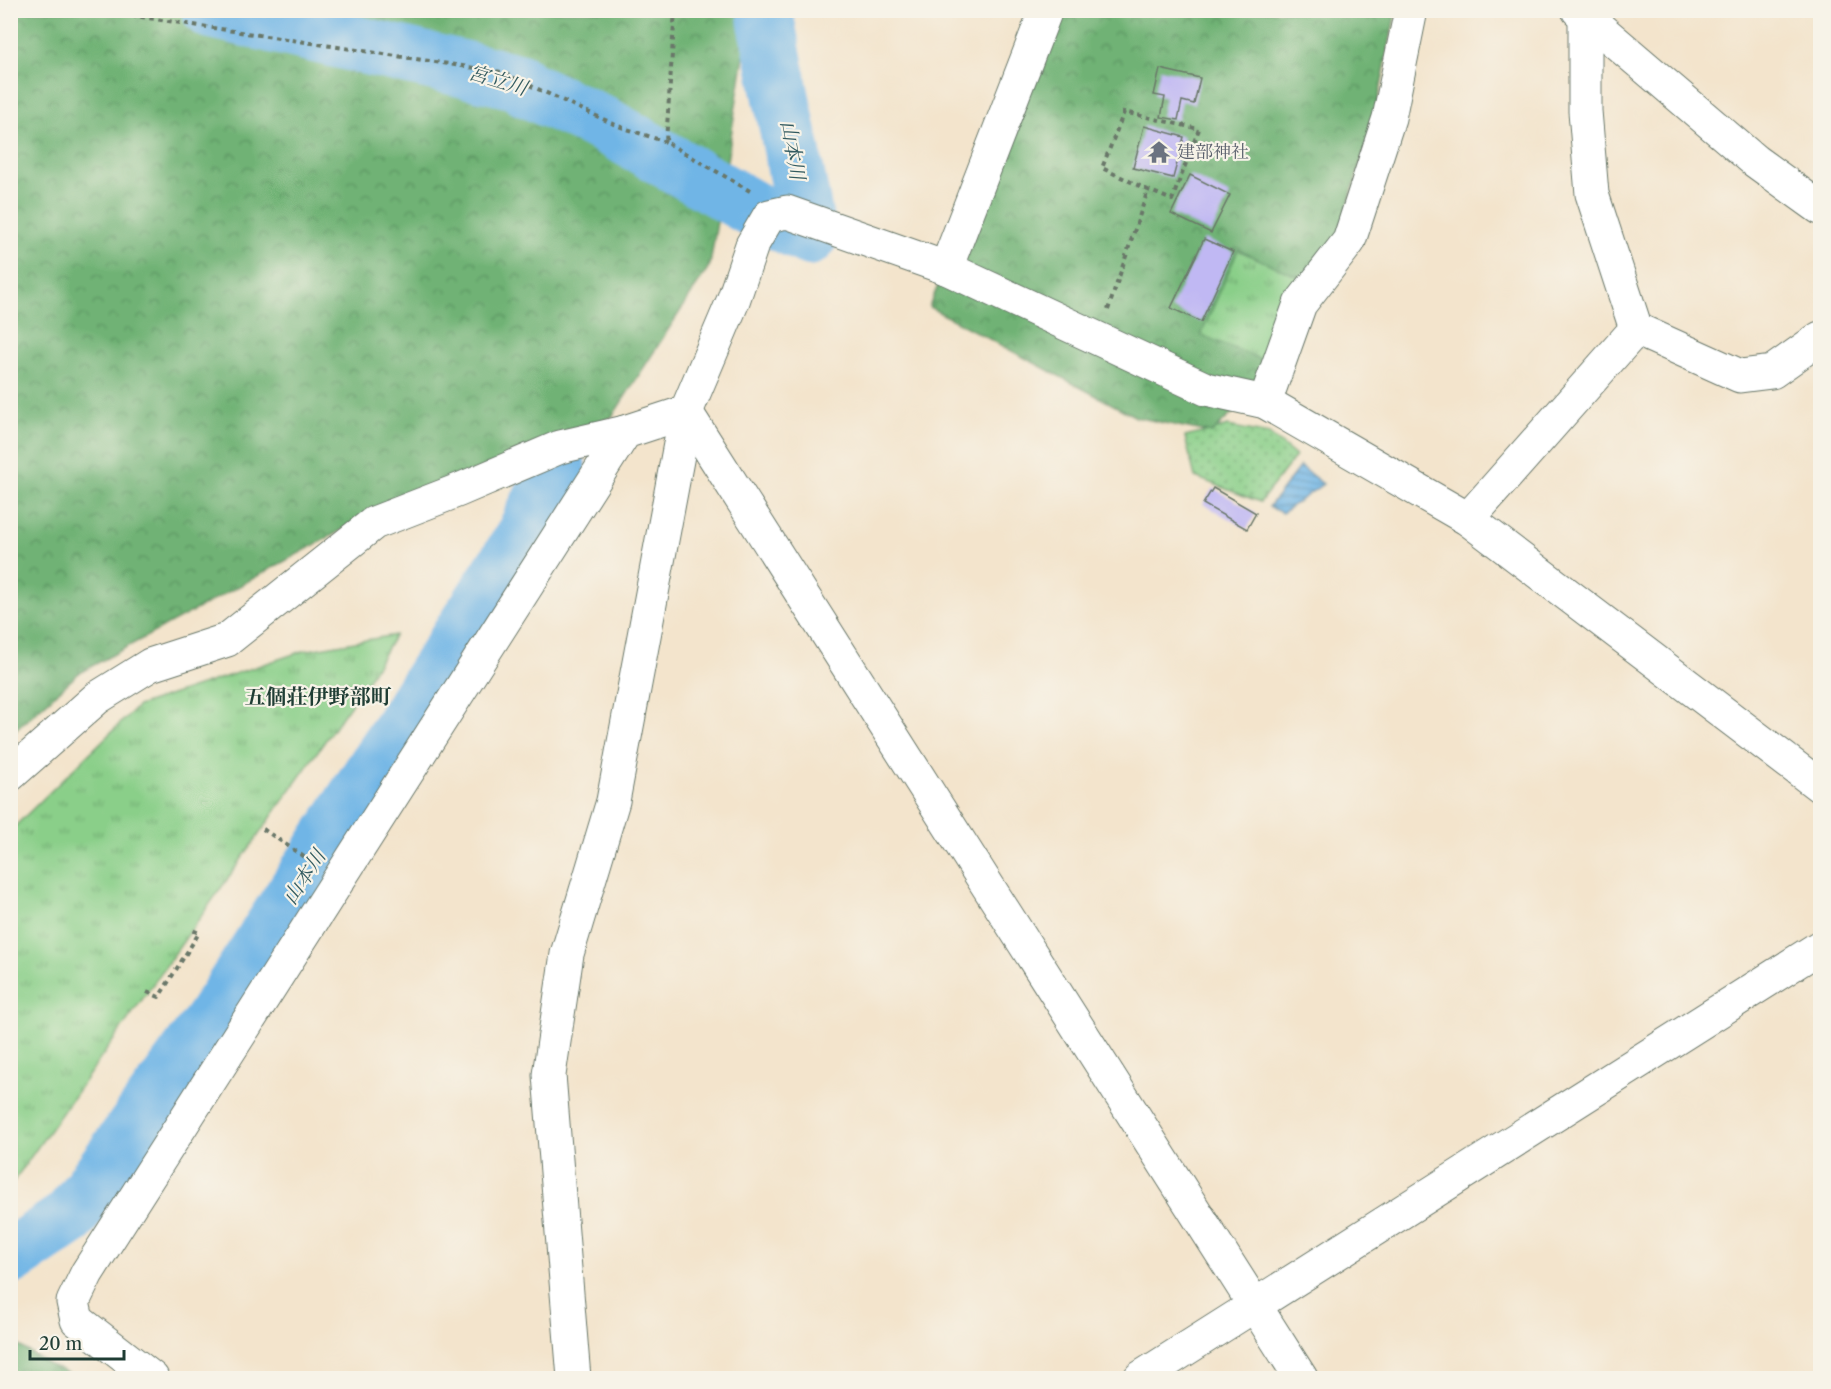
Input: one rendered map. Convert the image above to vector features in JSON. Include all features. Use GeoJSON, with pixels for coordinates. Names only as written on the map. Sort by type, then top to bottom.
{"type":"FeatureCollection","features":[{"type":"Feature","properties":{"kind":"street"},"geometry":{"type":"LineString","coordinates":[[946,268],[1046,10]]}},
{"type":"Feature","properties":{"kind":"street"},"geometry":{"type":"LineString","coordinates":[[1265,402],[1300,304],[1349,241],[1389,118],[1411,10]]}},
{"type":"Feature","properties":{"kind":"street"},"geometry":{"type":"LineString","coordinates":[[1583,12],[1755,161],[1821,208]]}},
{"type":"Feature","properties":{"kind":"street"},"geometry":{"type":"LineString","coordinates":[[1583,12],[1585,111],[1592,194],[1636,329],[1740,376],[1772,372],[1821,338]]}},
{"type":"Feature","properties":{"kind":"street"},"geometry":{"type":"LineString","coordinates":[[574,1378],[549,1075],[567,954],[613,801],[686,412],[733,301],[752,245],[770,216],[788,212],[946,268],[1206,389],[1265,402],[1468,519],[1821,786]]}},
{"type":"Feature","properties":{"kind":"street"},"geometry":{"type":"LineString","coordinates":[[1468,519],[1636,329]]}},
{"type":"Feature","properties":{"kind":"street"},"geometry":{"type":"LineString","coordinates":[[10,775],[98,698],[150,665],[227,640],[374,523],[560,447],[625,432],[686,412]]}},
{"type":"Feature","properties":{"kind":"street"},"geometry":{"type":"LineString","coordinates":[[686,412],[1301,1378]]}},
{"type":"Feature","properties":{"kind":"street"},"geometry":{"type":"LineString","coordinates":[[152,1378],[77,1320],[73,1302],[87,1273],[625,432]]}},
{"type":"Feature","properties":{"kind":"street"},"geometry":{"type":"LineString","coordinates":[[1140,1378],[1821,947]]}},
{"type":"Feature","properties":{"kind":"path"},"geometry":{"type":"LineString","coordinates":[[96,10],[501,72],[618,126],[666,142],[788,212]]}},
{"type":"Feature","properties":{"kind":"path"},"geometry":{"type":"LineString","coordinates":[[666,142],[675,10]]}},
{"type":"Feature","properties":{"kind":"path"},"geometry":{"type":"LineString","coordinates":[[1124,112],[1199,129],[1172,200],[1148,190],[1102,168],[1124,112]]}},
{"type":"Feature","properties":{"kind":"path"},"geometry":{"type":"LineString","coordinates":[[1098,339],[1148,190]]}},
{"type":"Feature","properties":{"kind":"path"},"geometry":{"type":"LineString","coordinates":[[263,829],[295,850]]}},
{"type":"Feature","properties":{"kind":"path"},"geometry":{"type":"LineString","coordinates":[[147,992],[159,998],[199,933],[192,930]]}},
{"type":"Feature","properties":{"kind":"green space"},"geometry":{"type":"Polygon","coordinates":[[[11,11],[748,11],[745,50],[710,265],[612,417],[388,505],[79,673],[11,734],[11,11]]]}},
{"type":"Feature","properties":{"kind":"green space"},"geometry":{"type":"Polygon","coordinates":[[[1055,11],[1396,11],[1376,112],[1335,247],[1254,392],[1212,433],[1136,417],[929,307],[1055,11]]]}},
{"type":"Feature","properties":{"kind":"green space"},"geometry":{"type":"Polygon","coordinates":[[[1238,250],[1303,279],[1272,364],[1201,335],[1238,250]]]}},
{"type":"Feature","properties":{"kind":"green space"},"geometry":{"type":"Polygon","coordinates":[[[1228,426],[1269,434],[1296,456],[1260,502],[1195,477],[1185,437],[1228,426]]]}},
{"type":"Feature","properties":{"kind":"green space"},"geometry":{"type":"Polygon","coordinates":[[[395,635],[366,683],[11,1185],[11,830],[138,706],[303,651],[395,635]]]}},
{"type":"Feature","properties":{"kind":"green space"},"geometry":{"type":"Polygon","coordinates":[[[10,1340],[48,1364],[78,1378],[11,1378],[10,1340]]]}},
{"type":"Feature","properties":{"kind":"water"},"geometry":{"type":"Polygon","coordinates":[[[1300,466],[1323,484],[1282,513],[1269,507],[1300,466]]]}},
{"type":"Feature","properties":{"kind":"building"},"geometry":{"type":"Polygon","coordinates":[[[1160,69],[1200,78],[1194,104],[1182,101],[1178,120],[1161,117],[1165,97],[1154,95],[1160,69]]]}},
{"type":"Feature","properties":{"kind":"building","name":"建部神社"},"geometry":{"type":"Polygon","coordinates":[[[1144,126],[1184,137],[1173,178],[1133,168],[1144,126]]]}},
{"type":"Feature","properties":{"kind":"building"},"geometry":{"type":"Polygon","coordinates":[[[1190,175],[1230,195],[1211,233],[1171,214],[1190,175]]]}},
{"type":"Feature","properties":{"kind":"building"},"geometry":{"type":"Polygon","coordinates":[[[1204,239],[1233,252],[1201,322],[1171,308],[1204,239]]]}},
{"type":"Feature","properties":{"kind":"building"},"geometry":{"type":"Polygon","coordinates":[[[1213,488],[1256,513],[1247,529],[1203,504],[1213,488]]]}},
{"type":"Feature","properties":{"kind":"waterway","name":"宮立川"},"geometry":{"type":"LineString","coordinates":[[210,10],[519,82],[525,88],[601,123],[762,214],[809,237]]}},
{"type":"Feature","properties":{"kind":"waterway","name":"山本川"},"geometry":{"type":"LineString","coordinates":[[767,10],[766,20],[809,237]]}},
{"type":"Feature","properties":{"kind":"waterway","name":"山本川"},"geometry":{"type":"LineString","coordinates":[[10,1257],[70,1217],[214,1018],[522,539],[557,465]]}},
{"type":"Feature","properties":{"kind":"place","name":"建部神社"},"geometry":{"type":"Point","coordinates":[1159,152]}},
{"type":"Feature","properties":{"kind":"district","name":"五個荘伊野部町"},"geometry":{"type":"Point","coordinates":[318,696]}}]}
